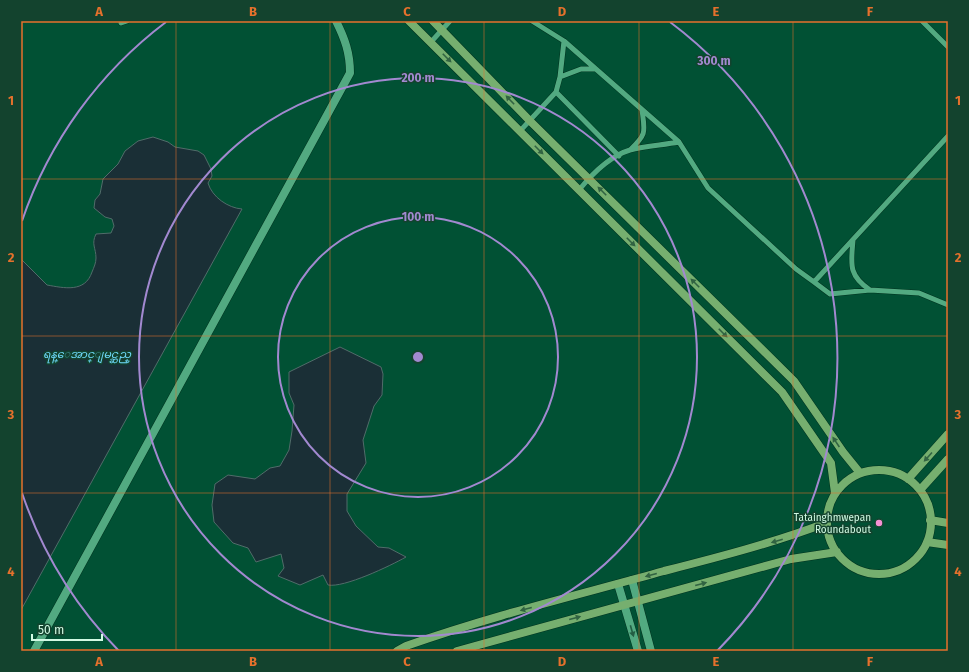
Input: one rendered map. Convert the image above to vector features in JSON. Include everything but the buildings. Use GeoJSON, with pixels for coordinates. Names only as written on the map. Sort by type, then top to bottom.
{"type":"FeatureCollection","features":[{"type":"Feature","properties":{"kind":"street"},"geometry":{"type":"LineString","coordinates":[[34,651],[350,73],[350,56],[347,44],[336,21]]}},
{"type":"Feature","properties":{"kind":"street"},"geometry":{"type":"LineString","coordinates":[[409,21],[782,392],[831,463],[835,493]]}},
{"type":"Feature","properties":{"kind":"street"},"geometry":{"type":"LineString","coordinates":[[433,21],[529,120],[794,381],[843,452],[860,473]]}},
{"type":"Feature","properties":{"kind":"street"},"geometry":{"type":"LineString","coordinates":[[908,479],[948,434]]}},
{"type":"Feature","properties":{"kind":"street"},"geometry":{"type":"LineString","coordinates":[[920,490],[948,459]]}},
{"type":"Feature","properties":{"kind":"street"},"geometry":{"type":"LineString","coordinates":[[877,470],[888,471],[908,479],[920,490],[928,504],[930,520],[926,542],[918,555],[907,565],[892,571],[877,573],[861,570],[848,563],[837,552],[829,538],[826,523],[828,507],[835,493],[849,479],[860,473],[877,470]]}},
{"type":"Feature","properties":{"kind":"street"},"geometry":{"type":"LineString","coordinates":[[930,520],[948,523]]}},
{"type":"Feature","properties":{"kind":"street"},"geometry":{"type":"LineString","coordinates":[[397,651],[406,646],[469,624],[786,538],[826,523]]}},
{"type":"Feature","properties":{"kind":"street"},"geometry":{"type":"LineString","coordinates":[[926,542],[948,545]]}},
{"type":"Feature","properties":{"kind":"street"},"geometry":{"type":"LineString","coordinates":[[457,651],[791,559],[837,552]]}},
{"type":"Feature","properties":{"kind":"street"},"geometry":{"type":"LineString","coordinates":[[632,580],[651,651]]}},
{"type":"Feature","properties":{"kind":"street"},"geometry":{"type":"LineString","coordinates":[[618,584],[638,651]]}},
{"type":"Feature","properties":{"kind":"lane"},"geometry":{"type":"LineString","coordinates":[[430,42],[450,21]]}},
{"type":"Feature","properties":{"kind":"lane"},"geometry":{"type":"LineString","coordinates":[[532,21],[564,41],[679,142],[708,188],[796,269],[830,294],[870,290],[919,293],[948,305]]}},
{"type":"Feature","properties":{"kind":"lane"},"geometry":{"type":"LineString","coordinates":[[922,21],[948,46]]}},
{"type":"Feature","properties":{"kind":"lane"},"geometry":{"type":"LineString","coordinates":[[520,131],[556,92],[560,77],[564,41]]}},
{"type":"Feature","properties":{"kind":"lane"},"geometry":{"type":"LineString","coordinates":[[560,77],[581,69],[595,69]]}},
{"type":"Feature","properties":{"kind":"lane"},"geometry":{"type":"LineString","coordinates":[[556,92],[619,156]]}},
{"type":"Feature","properties":{"kind":"lane"},"geometry":{"type":"LineString","coordinates":[[579,190],[589,178],[642,139],[644,127],[642,110]]}},
{"type":"Feature","properties":{"kind":"lane"},"geometry":{"type":"LineString","coordinates":[[814,282],[948,136]]}},
{"type":"Feature","properties":{"kind":"lane"},"geometry":{"type":"LineString","coordinates":[[629,150],[679,142]]}},
{"type":"Feature","properties":{"kind":"lane"},"geometry":{"type":"LineString","coordinates":[[852,240],[850,265],[858,282],[870,290]]}},
{"type":"Feature","properties":{"kind":"water","name":"ရန္ေအာင္ျမင္ဆည္"},"geometry":{"type":"Polygon","coordinates":[[[153,137],[168,142],[175,147],[198,151],[204,155],[211,169],[212,176],[208,183],[213,193],[226,204],[242,209],[21,610],[21,259],[47,285],[73,288],[89,279],[96,260],[94,243],[96,234],[111,233],[114,226],[112,219],[105,217],[94,208],[95,200],[100,194],[103,179],[118,164],[125,151],[138,141],[153,137]]]}},
{"type":"Feature","properties":{"kind":"water"},"geometry":{"type":"Polygon","coordinates":[[[340,347],[381,367],[383,374],[382,395],[374,406],[363,440],[366,463],[347,494],[347,511],[356,526],[378,547],[389,548],[406,557],[379,571],[345,583],[328,585],[323,575],[300,585],[278,576],[284,568],[281,554],[256,562],[248,548],[233,543],[214,522],[212,505],[215,484],[228,475],[255,479],[270,468],[280,466],[289,450],[292,431],[294,405],[289,393],[289,372],[340,347]]]}},
{"type":"Feature","properties":{"kind":"place","name":"Tatainghmwepan Roundabout"},"geometry":{"type":"Point","coordinates":[879,523]}}]}
